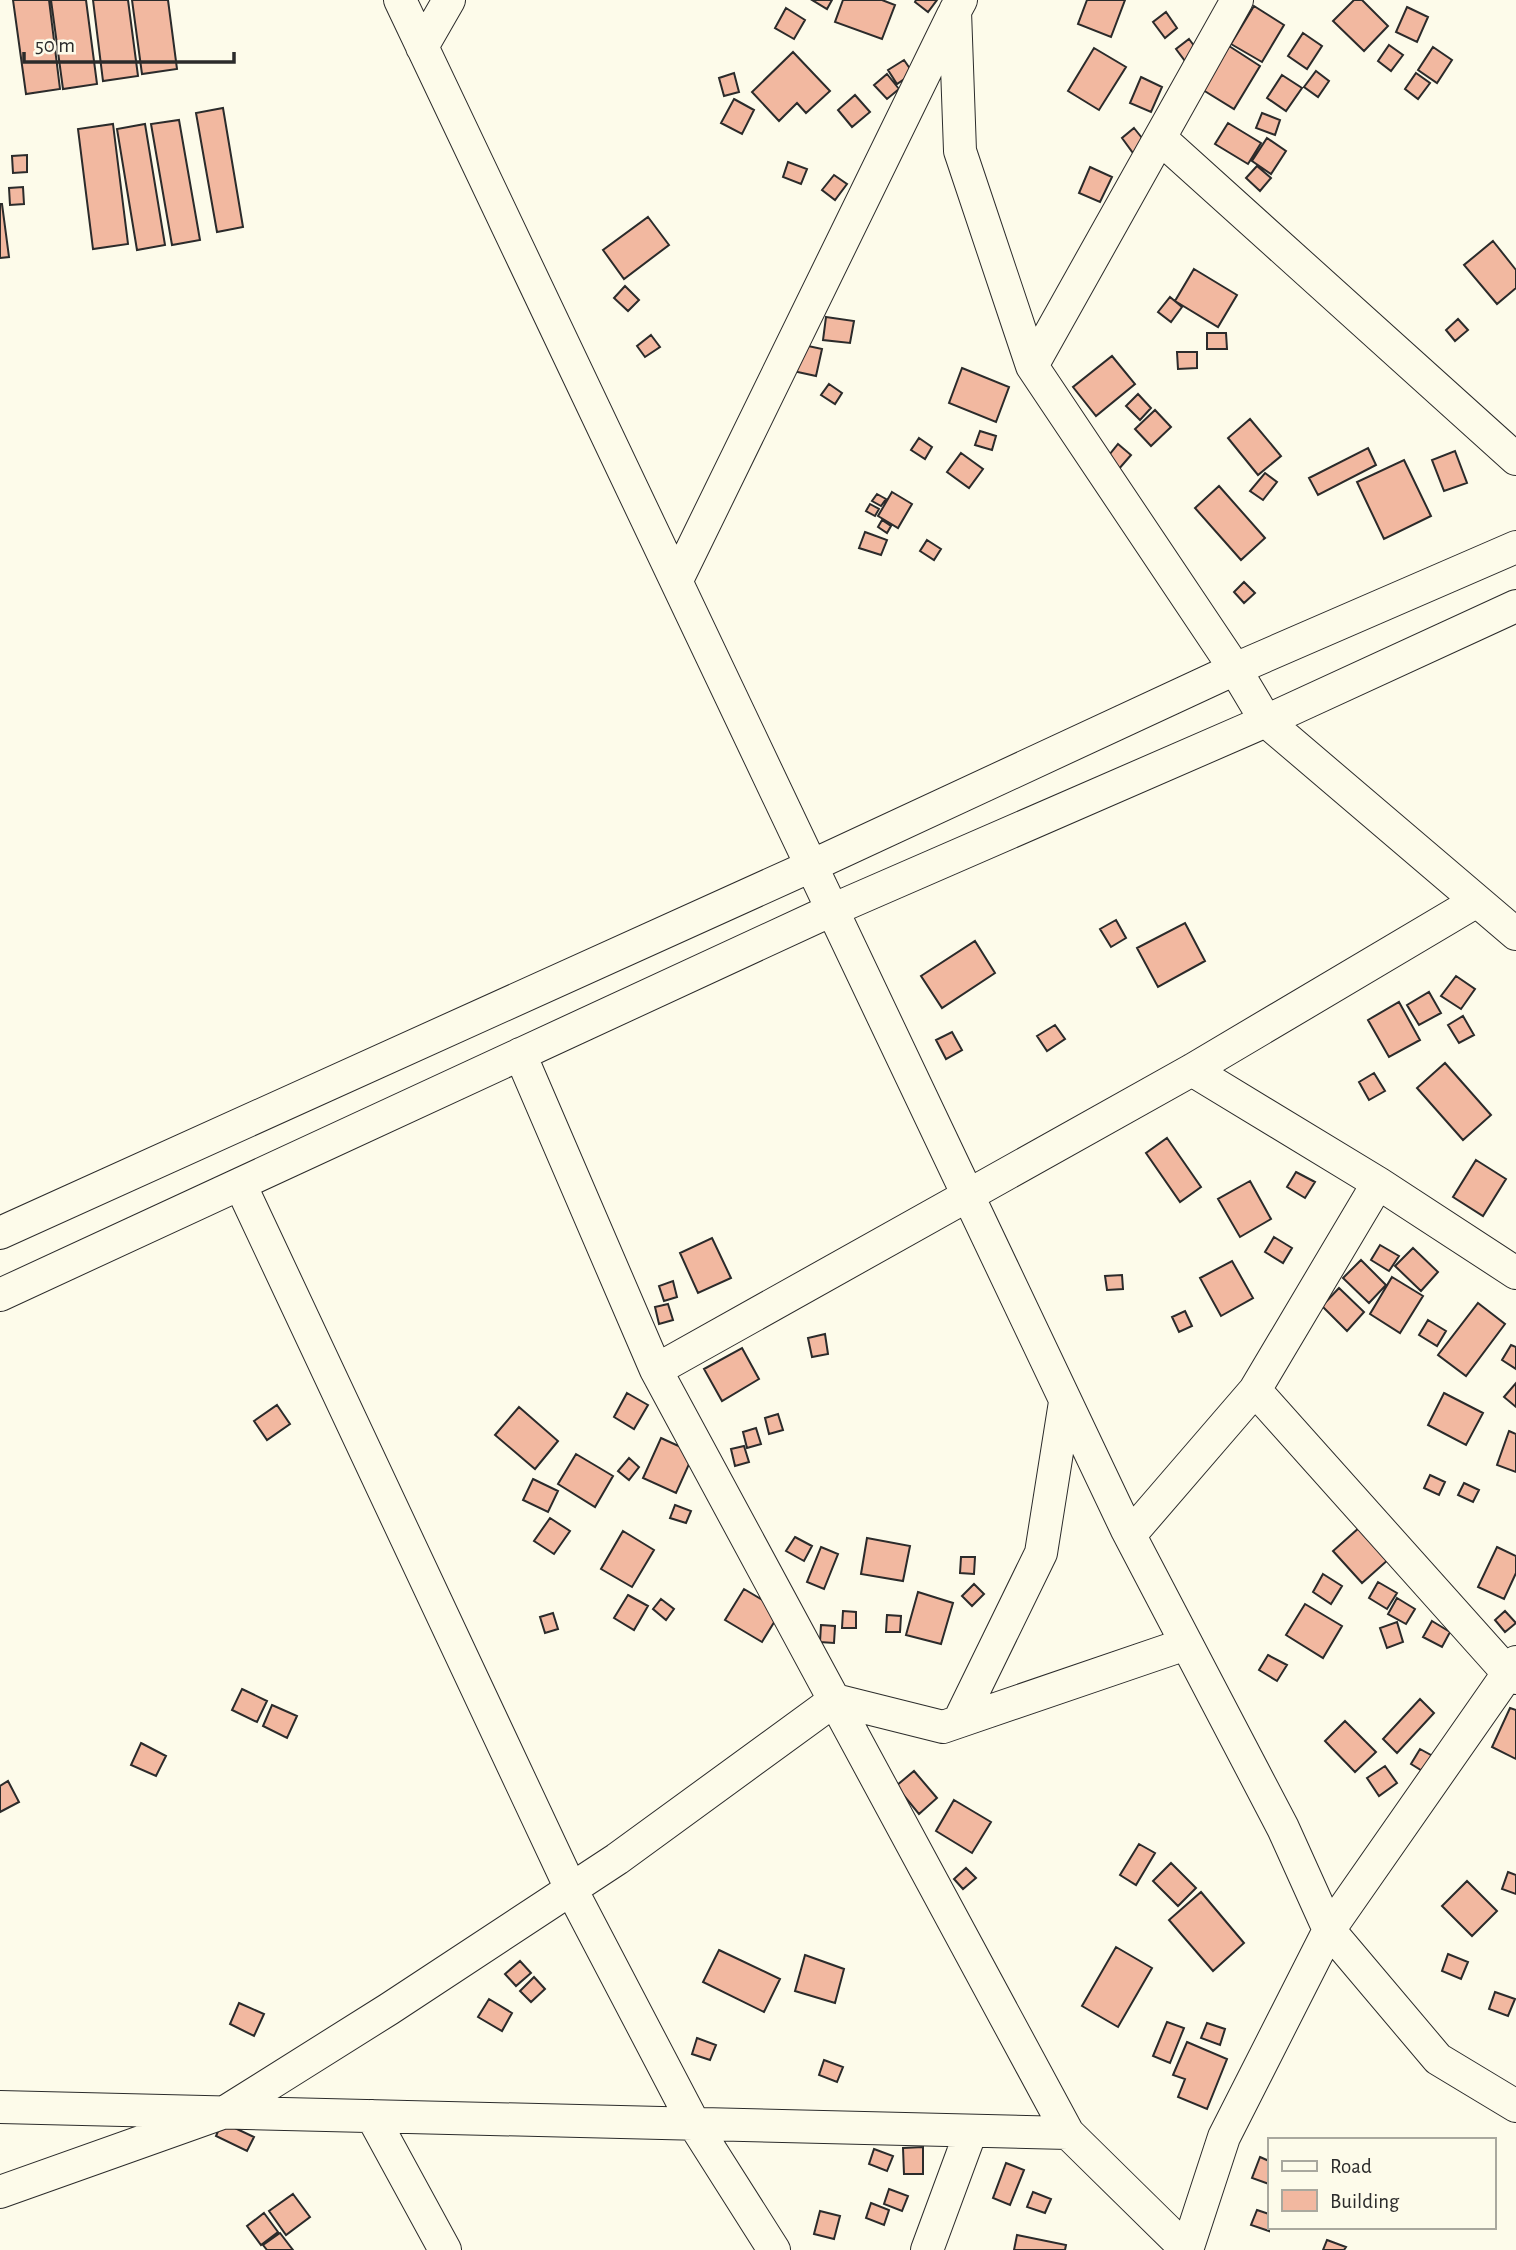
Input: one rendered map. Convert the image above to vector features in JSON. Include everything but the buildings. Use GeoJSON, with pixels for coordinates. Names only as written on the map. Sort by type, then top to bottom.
{"type":"FeatureCollection","features":[{"type":"Feature","properties":{"kind":"street"},"geometry":{"type":"LineString","coordinates":[[400,0],[1065,1402],[1130,1535],[1283,1828],[1329,1930],[1438,2059],[1516,2106]]}},
{"type":"Feature","properties":{"kind":"street"},"geometry":{"type":"LineString","coordinates":[[422,47],[449,0]]}},
{"type":"Feature","properties":{"kind":"street"},"geometry":{"type":"LineString","coordinates":[[1032,366],[1237,0]]}},
{"type":"Feature","properties":{"kind":"street"},"geometry":{"type":"LineString","coordinates":[[677,580],[958,5]]}},
{"type":"Feature","properties":{"kind":"street"},"geometry":{"type":"LineString","coordinates":[[958,5],[960,151],[1032,366],[1235,669],[1266,721],[1516,934]]}},
{"type":"Feature","properties":{"kind":"street"},"geometry":{"type":"LineString","coordinates":[[1160,138],[1516,460]]}},
{"type":"Feature","properties":{"kind":"street"},"geometry":{"type":"LineString","coordinates":[[0,1233],[811,866],[1235,669],[1516,547]]}},
{"type":"Feature","properties":{"kind":"street"},"geometry":{"type":"LineString","coordinates":[[0,1294],[832,910],[1266,721],[1516,606]]}},
{"type":"Feature","properties":{"kind":"street"},"geometry":{"type":"LineString","coordinates":[[656,1370],[1192,1070],[1477,901]]}},
{"type":"Feature","properties":{"kind":"street"},"geometry":{"type":"LineString","coordinates":[[520,1054],[656,1370],[1068,2133],[1188,2250],[1224,2137],[1329,1930],[1514,1671],[1255,1390]]}},
{"type":"Feature","properties":{"kind":"street"},"geometry":{"type":"LineString","coordinates":[[1192,1070],[1378,1183],[1516,1273]]}},
{"type":"Feature","properties":{"kind":"street"},"geometry":{"type":"LineString","coordinates":[[1130,1535],[1255,1390],[1378,1183]]}},
{"type":"Feature","properties":{"kind":"street"},"geometry":{"type":"LineString","coordinates":[[240,1184],[572,1889],[694,2124],[774,2250]]}},
{"type":"Feature","properties":{"kind":"street"},"geometry":{"type":"LineString","coordinates":[[959,1721],[1041,1553],[1065,1402]]}},
{"type":"Feature","properties":{"kind":"street"},"geometry":{"type":"LineString","coordinates":[[835,1700],[943,1727],[1186,1644]]}},
{"type":"Feature","properties":{"kind":"street"},"geometry":{"type":"LineString","coordinates":[[0,2192],[225,2112],[389,2009],[617,1859],[835,1700]]}},
{"type":"Feature","properties":{"kind":"street"},"geometry":{"type":"LineString","coordinates":[[0,2107],[1068,2133]]}},
{"type":"Feature","properties":{"kind":"street"},"geometry":{"type":"LineString","coordinates":[[372,2116],[445,2250]]}},
{"type":"Feature","properties":{"kind":"street"},"geometry":{"type":"LineString","coordinates":[[926,2250],[971,2131]]}}]}
